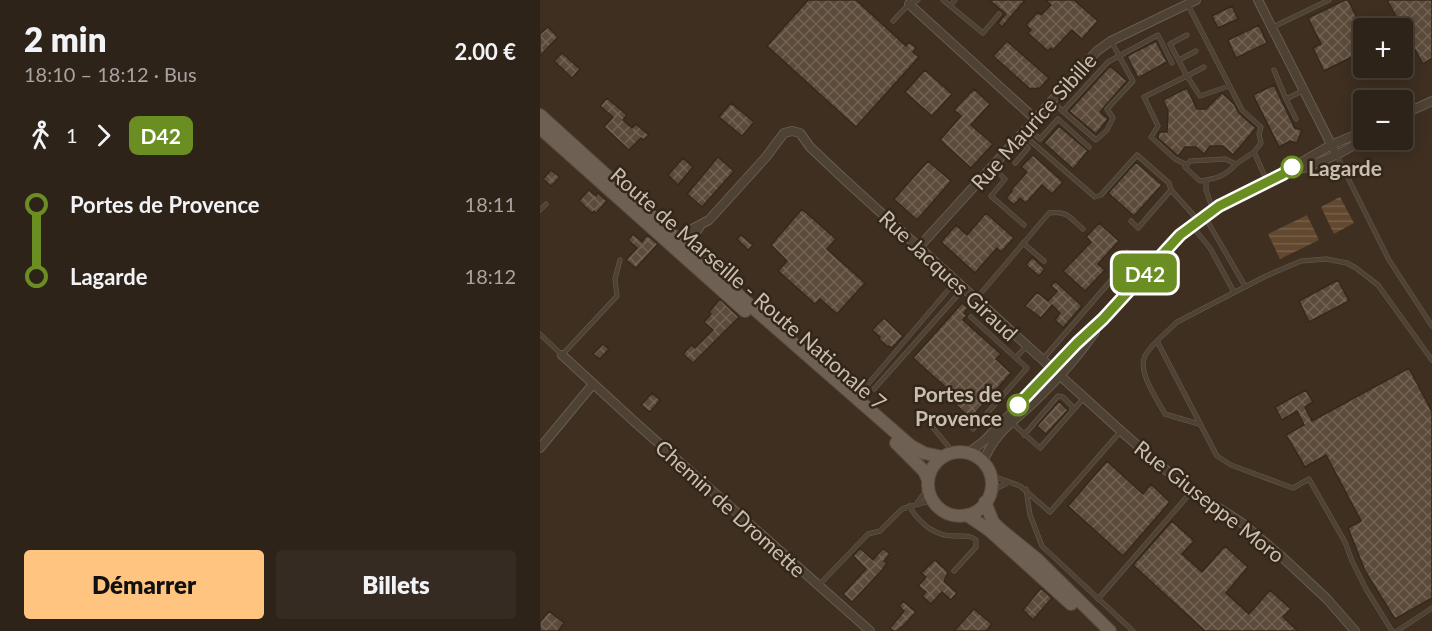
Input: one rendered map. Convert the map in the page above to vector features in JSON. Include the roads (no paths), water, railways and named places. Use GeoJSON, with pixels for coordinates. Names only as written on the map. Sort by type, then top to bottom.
{"type":"FeatureCollection","features":[{"type":"Feature","properties":{"kind":"main road","name":"Route de Marseille - Route Nationale 7"},"geometry":{"type":"LineString","coordinates":[[540,115],[687,249],[911,446],[924,453],[948,455]]}},
{"type":"Feature","properties":{"kind":"main road","name":"Route de Marseille - Route Nationale 7"},"geometry":{"type":"LineString","coordinates":[[540,128],[907,453],[924,471],[929,490]]}},
{"type":"Feature","properties":{"kind":"main road"},"geometry":{"type":"LineString","coordinates":[[1100,631],[989,530],[967,515],[947,513],[929,490],[930,471],[948,455],[968,453],[983,463],[990,475],[988,497],[993,522],[1038,560],[1110,631]]}},
{"type":"Feature","properties":{"kind":"main road"},"geometry":{"type":"LineString","coordinates":[[967,515],[974,512],[988,497]]}},
{"type":"Feature","properties":{"kind":"street"},"geometry":{"type":"LineString","coordinates":[[1258,0],[1334,150]]}},
{"type":"Feature","properties":{"kind":"street"},"geometry":{"type":"LineString","coordinates":[[906,2],[1034,118]]}},
{"type":"Feature","properties":{"kind":"street","name":"Rue Maurice Sibille"},"geometry":{"type":"LineString","coordinates":[[919,248],[1087,60],[1112,41],[1192,2]]}},
{"type":"Feature","properties":{"kind":"street"},"geometry":{"type":"LineString","coordinates":[[1413,110],[1432,101]]}},
{"type":"Feature","properties":{"kind":"street","name":"Rue Jacques Giraud"},"geometry":{"type":"LineString","coordinates":[[699,227],[709,220],[766,158],[784,133],[792,131],[800,133],[810,147],[845,180],[1056,373]]}},
{"type":"Feature","properties":{"kind":"street"},"geometry":{"type":"LineString","coordinates":[[983,463],[988,447],[1011,422],[1042,395],[1077,343],[1103,319],[1180,235],[1213,210],[1267,181],[1310,166],[1313,160],[1353,139]]}},
{"type":"Feature","properties":{"kind":"street"},"geometry":{"type":"LineString","coordinates":[[1283,174],[1307,158],[1334,150]]}},
{"type":"Feature","properties":{"kind":"street"},"geometry":{"type":"LineString","coordinates":[[675,238],[699,227]]}},
{"type":"Feature","properties":{"kind":"street"},"geometry":{"type":"LineString","coordinates":[[687,249],[699,227]]}},
{"type":"Feature","properties":{"kind":"street"},"geometry":{"type":"LineString","coordinates":[[968,453],[983,442],[1084,347],[1103,319]]}},
{"type":"Feature","properties":{"kind":"street","name":"Chemin de Dromette"},"geometry":{"type":"LineString","coordinates":[[562,355],[870,631]]}},
{"type":"Feature","properties":{"kind":"street","name":"Rue Giuseppe Moro"},"geometry":{"type":"LineString","coordinates":[[1056,373],[1192,490],[1242,523],[1281,556],[1326,598],[1355,631]]}},
{"type":"Feature","properties":{"kind":"street"},"geometry":{"type":"LineString","coordinates":[[540,448],[593,384]]}},
{"type":"Feature","properties":{"kind":"lane"},"geometry":{"type":"LineString","coordinates":[[893,21],[906,2],[918,0]]}},
{"type":"Feature","properties":{"kind":"lane"},"geometry":{"type":"LineString","coordinates":[[944,0],[983,33],[999,14]]}},
{"type":"Feature","properties":{"kind":"lane"},"geometry":{"type":"LineString","coordinates":[[950,6],[955,0]]}},
{"type":"Feature","properties":{"kind":"lane"},"geometry":{"type":"LineString","coordinates":[[1272,27],[1329,0]]}},
{"type":"Feature","properties":{"kind":"lane"},"geometry":{"type":"LineString","coordinates":[[1192,2],[1242,110],[1262,127],[1259,134],[1261,143],[1254,152],[1236,164],[1228,173],[1200,181],[1185,167],[1190,161],[1225,159],[1236,164]]}},
{"type":"Feature","properties":{"kind":"lane"},"geometry":{"type":"LineString","coordinates":[[1187,35],[1170,44],[1200,96],[1229,86]]}},
{"type":"Feature","properties":{"kind":"lane"},"geometry":{"type":"LineString","coordinates":[[1063,111],[1108,62],[1158,36],[1172,63]]}},
{"type":"Feature","properties":{"kind":"lane"},"geometry":{"type":"LineString","coordinates":[[1051,100],[1096,140],[1107,130],[1113,118],[1107,109],[1133,81],[1112,41]]}},
{"type":"Feature","properties":{"kind":"lane"},"geometry":{"type":"LineString","coordinates":[[1179,60],[1196,51]]}},
{"type":"Feature","properties":{"kind":"lane"},"geometry":{"type":"LineString","coordinates":[[1187,165],[1175,159],[1151,137],[1158,126],[1144,97],[1204,67]]}},
{"type":"Feature","properties":{"kind":"lane"},"geometry":{"type":"LineString","coordinates":[[1274,70],[1296,119]]}},
{"type":"Feature","properties":{"kind":"lane"},"geometry":{"type":"LineString","coordinates":[[1286,99],[1304,90]]}},
{"type":"Feature","properties":{"kind":"lane"},"geometry":{"type":"LineString","coordinates":[[1026,127],[1040,139],[1058,119],[1089,147]]}},
{"type":"Feature","properties":{"kind":"lane"},"geometry":{"type":"LineString","coordinates":[[1015,163],[1028,148],[1016,138]]}},
{"type":"Feature","properties":{"kind":"lane"},"geometry":{"type":"LineString","coordinates":[[1028,138],[1095,197],[1101,195],[1137,155],[1169,183],[1171,190],[1235,267],[1245,286]]}},
{"type":"Feature","properties":{"kind":"lane"},"geometry":{"type":"LineString","coordinates":[[1334,150],[1389,260],[1432,326]]}},
{"type":"Feature","properties":{"kind":"lane"},"geometry":{"type":"LineString","coordinates":[[1254,152],[1267,181]]}},
{"type":"Feature","properties":{"kind":"lane"},"geometry":{"type":"LineString","coordinates":[[991,167],[1005,179],[991,196],[1023,225]]}},
{"type":"Feature","properties":{"kind":"lane"},"geometry":{"type":"LineString","coordinates":[[1206,180],[1206,190],[1213,210]]}},
{"type":"Feature","properties":{"kind":"lane"},"geometry":{"type":"LineString","coordinates":[[1131,220],[1138,228],[1171,190]]}},
{"type":"Feature","properties":{"kind":"lane"},"geometry":{"type":"LineString","coordinates":[[540,210],[546,204]]}},
{"type":"Feature","properties":{"kind":"lane"},"geometry":{"type":"LineString","coordinates":[[975,299],[1049,213],[1059,211],[1065,213],[1083,229]]}},
{"type":"Feature","properties":{"kind":"lane"},"geometry":{"type":"LineString","coordinates":[[1198,221],[1234,292]]}},
{"type":"Feature","properties":{"kind":"lane"},"geometry":{"type":"LineString","coordinates":[[1023,243],[1044,261]]}},
{"type":"Feature","properties":{"kind":"lane"},"geometry":{"type":"LineString","coordinates":[[1042,360],[1120,270],[1127,252]]}},
{"type":"Feature","properties":{"kind":"lane"},"geometry":{"type":"LineString","coordinates":[[1199,424],[1165,414],[1144,373],[1142,364],[1145,355],[1177,322],[1245,286],[1301,261],[1326,259],[1347,263],[1367,275],[1378,285],[1432,360]]}},
{"type":"Feature","properties":{"kind":"lane"},"geometry":{"type":"LineString","coordinates":[[540,334],[562,355],[617,296],[615,279],[620,260]]}},
{"type":"Feature","properties":{"kind":"lane"},"geometry":{"type":"LineString","coordinates":[[868,384],[956,281]]}},
{"type":"Feature","properties":{"kind":"lane"},"geometry":{"type":"LineString","coordinates":[[874,389],[963,288]]}},
{"type":"Feature","properties":{"kind":"lane"},"geometry":{"type":"LineString","coordinates":[[971,317],[1027,368],[973,429]]}},
{"type":"Feature","properties":{"kind":"lane"},"geometry":{"type":"LineString","coordinates":[[1157,341],[1217,456],[1231,465],[1293,488],[1309,478],[1345,542],[1366,589],[1392,631]]}},
{"type":"Feature","properties":{"kind":"lane"},"geometry":{"type":"LineString","coordinates":[[1016,357],[1026,346]]}},
{"type":"Feature","properties":{"kind":"lane"},"geometry":{"type":"LineString","coordinates":[[1024,435],[1058,396],[1063,397],[1072,406],[1072,410]]}},
{"type":"Feature","properties":{"kind":"lane"},"geometry":{"type":"LineString","coordinates":[[1011,422],[1040,448],[1084,399]]}},
{"type":"Feature","properties":{"kind":"lane"},"geometry":{"type":"LineString","coordinates":[[924,417],[948,455]]}},
{"type":"Feature","properties":{"kind":"lane"},"geometry":{"type":"LineString","coordinates":[[990,475],[1026,489],[1050,512],[1121,431]]}},
{"type":"Feature","properties":{"kind":"lane"},"geometry":{"type":"LineString","coordinates":[[988,497],[1009,482]]}},
{"type":"Feature","properties":{"kind":"lane"},"geometry":{"type":"LineString","coordinates":[[1026,489],[1030,516],[1042,546],[1134,631]]}},
{"type":"Feature","properties":{"kind":"lane"},"geometry":{"type":"LineString","coordinates":[[819,586],[868,534],[880,531],[902,509],[917,504],[929,490]]}},
{"type":"Feature","properties":{"kind":"lane"},"geometry":{"type":"LineString","coordinates":[[917,504],[929,490]]}},
{"type":"Feature","properties":{"kind":"lane"},"geometry":{"type":"LineString","coordinates":[[1098,599],[1192,490]]}},
{"type":"Feature","properties":{"kind":"lane"},"geometry":{"type":"LineString","coordinates":[[909,507],[916,518],[941,535],[972,537],[976,540],[976,547],[954,571]]}},
{"type":"Feature","properties":{"kind":"lane"},"geometry":{"type":"LineString","coordinates":[[1397,631],[1432,608]]}},
{"type":"Feature","properties":{"kind":"place","name":"Lagarde"},"geometry":{"type":"Point","coordinates":[1292,167]}},
{"type":"Feature","properties":{"kind":"place","name":"Portes de Provence"},"geometry":{"type":"Point","coordinates":[1018,405]}}]}
